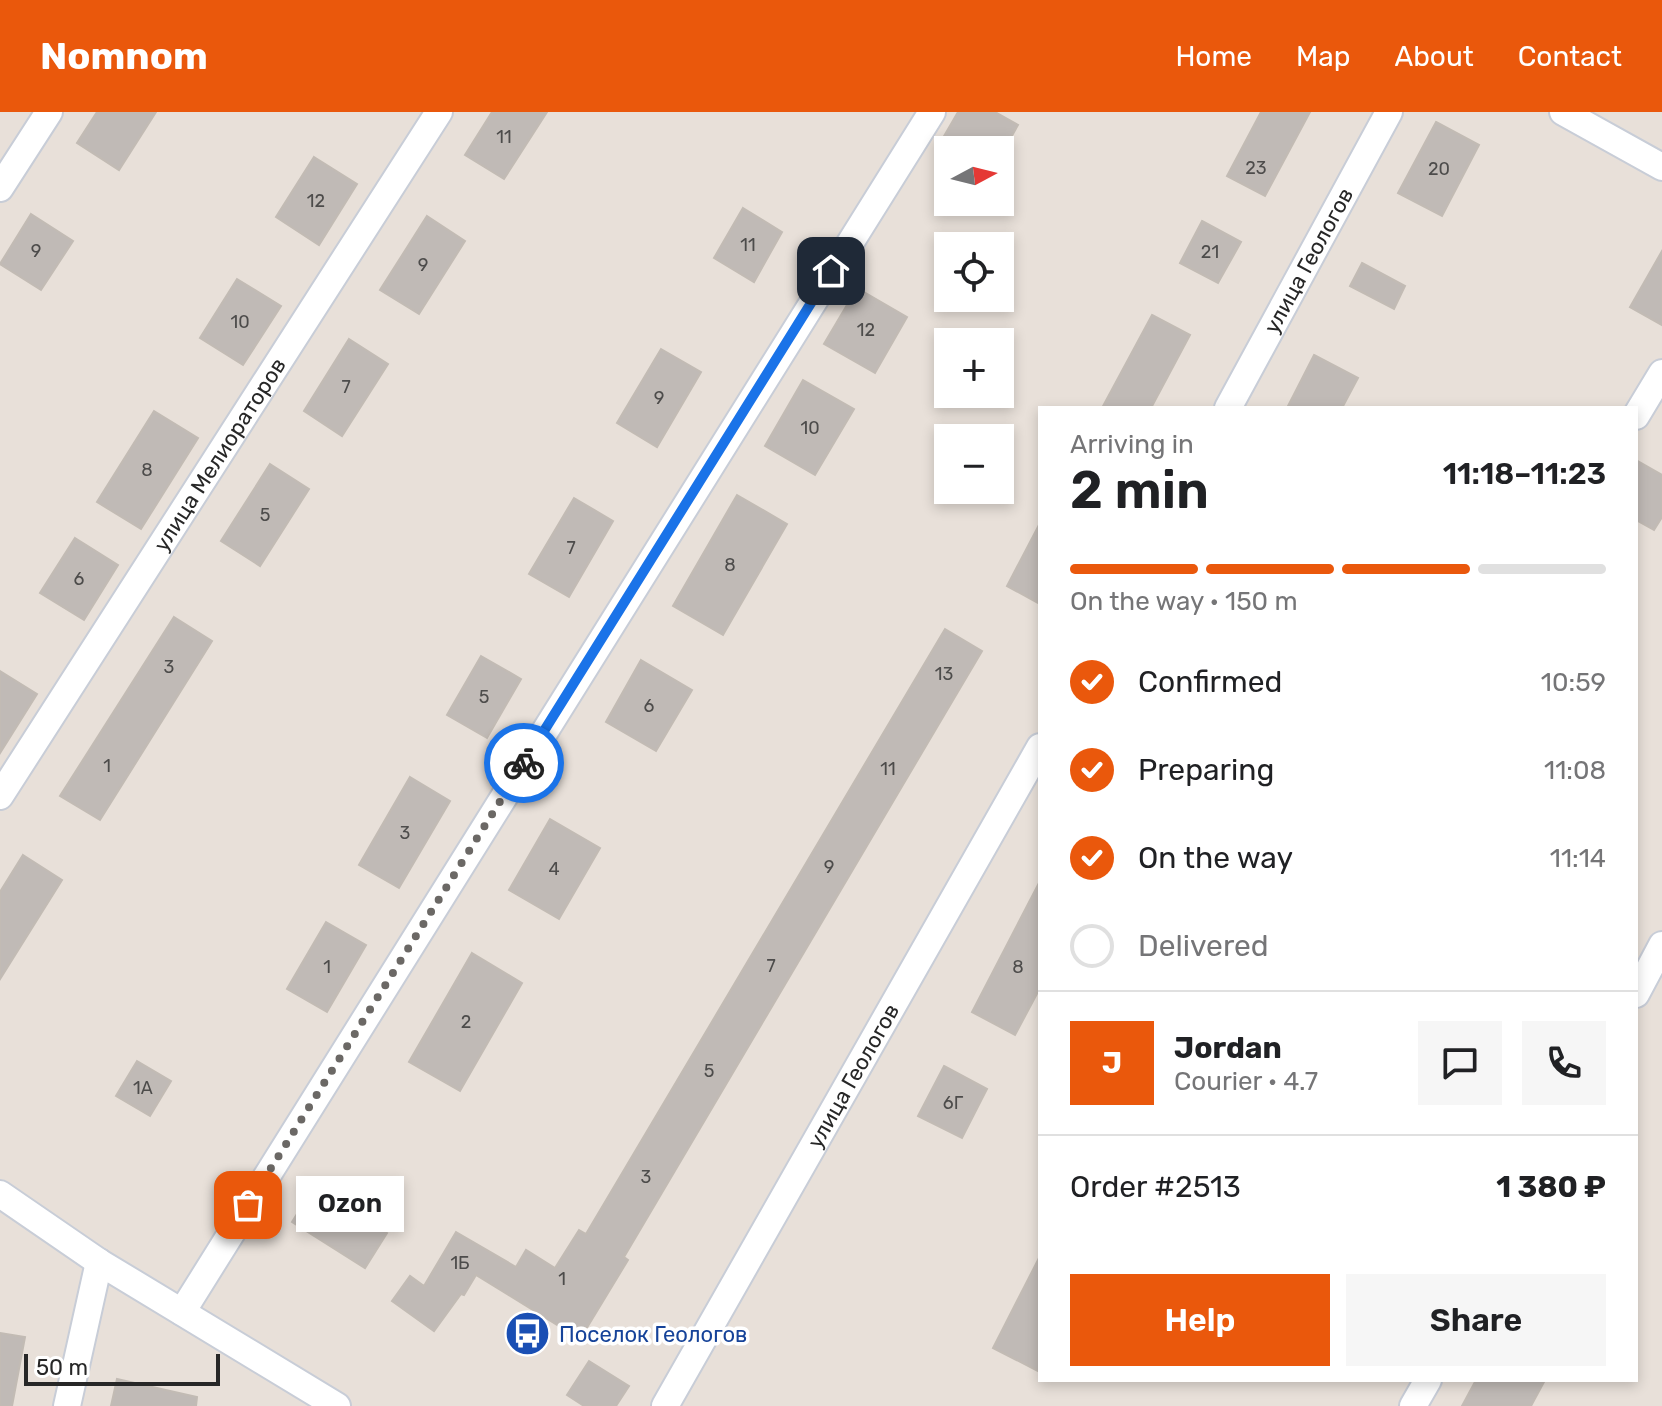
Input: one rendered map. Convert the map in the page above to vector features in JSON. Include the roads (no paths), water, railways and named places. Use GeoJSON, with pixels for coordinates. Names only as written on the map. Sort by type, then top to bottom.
{"type":"FeatureCollection","features":[{"type":"Feature","properties":{"kind":"street"},"geometry":{"type":"LineString","coordinates":[[0,188],[49,112]]}},
{"type":"Feature","properties":{"kind":"street","name":"улица Мелиораторов"},"geometry":{"type":"LineString","coordinates":[[0,796],[439,112]]}},
{"type":"Feature","properties":{"kind":"street"},"geometry":{"type":"LineString","coordinates":[[182,1312],[932,112]]}},
{"type":"Feature","properties":{"kind":"street","name":"улица Геологов"},"geometry":{"type":"LineString","coordinates":[[1229,406],[1389,112]]}},
{"type":"Feature","properties":{"kind":"street"},"geometry":{"type":"LineString","coordinates":[[1563,112],[1662,167]]}},
{"type":"Feature","properties":{"kind":"street"},"geometry":{"type":"LineString","coordinates":[[1638,413],[1662,373]]}},
{"type":"Feature","properties":{"kind":"street","name":"улица Геологов"},"geometry":{"type":"LineString","coordinates":[[665,1406],[1038,751]]}},
{"type":"Feature","properties":{"kind":"street"},"geometry":{"type":"LineString","coordinates":[[1638,990],[1662,945]]}},
{"type":"Feature","properties":{"kind":"street"},"geometry":{"type":"LineString","coordinates":[[0,1194],[99,1262],[337,1406]]}},
{"type":"Feature","properties":{"kind":"street"},"geometry":{"type":"LineString","coordinates":[[67,1406],[99,1262]]}},
{"type":"Feature","properties":{"kind":"street"},"geometry":{"type":"LineString","coordinates":[[1413,1406],[1427,1382]]}},
{"type":"Feature","properties":{"kind":"place","name":"Ozon"},"geometry":{"type":"Point","coordinates":[248,1205]}},
{"type":"Feature","properties":{"kind":"place","name":"Поселок Геологов"},"geometry":{"type":"Point","coordinates":[528,1334]}}]}
